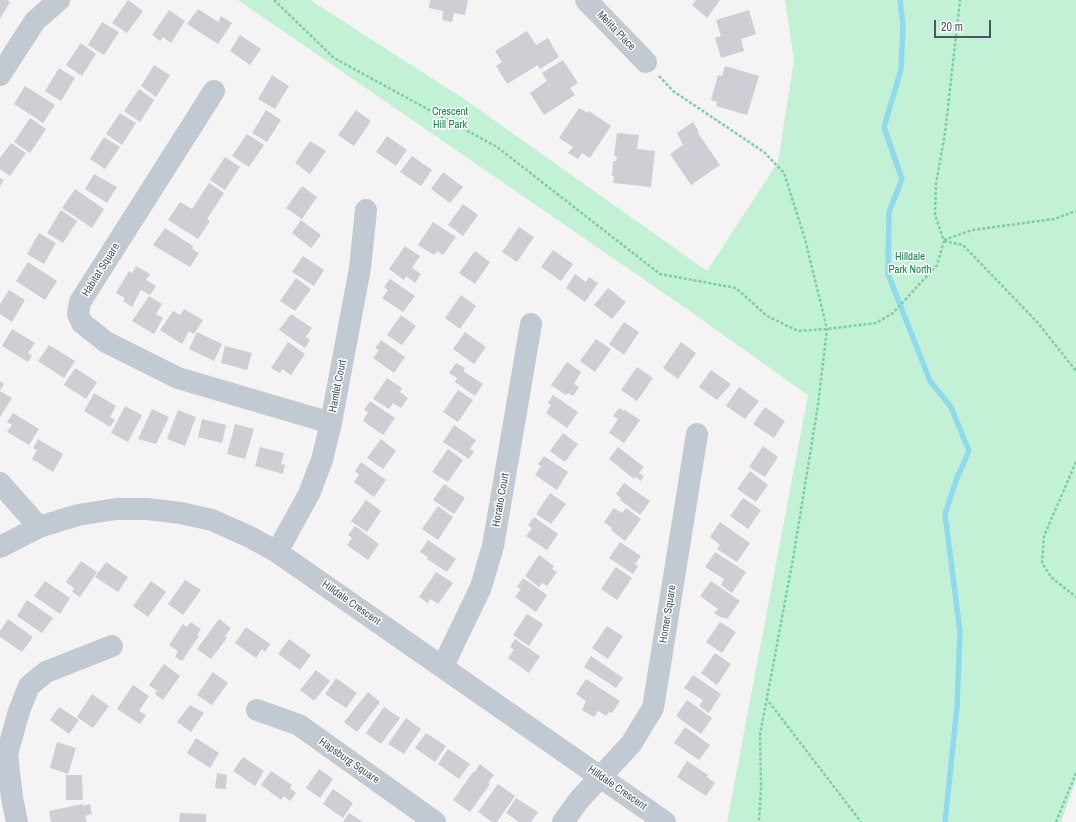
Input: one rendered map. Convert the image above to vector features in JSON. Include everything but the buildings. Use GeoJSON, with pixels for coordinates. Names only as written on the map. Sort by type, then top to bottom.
{"type":"FeatureCollection","features":[{"type":"Feature","properties":{"kind":"street"},"geometry":{"type":"LineString","coordinates":[[0,75],[35,21],[59,0]]}},
{"type":"Feature","properties":{"kind":"street","name":"Melita Place"},"geometry":{"type":"LineString","coordinates":[[586,0],[646,62]]}},
{"type":"Feature","properties":{"kind":"street","name":"Habitat Square"},"geometry":{"type":"LineString","coordinates":[[214,91],[80,302],[78,314],[82,323],[106,342],[178,378],[331,423]]}},
{"type":"Feature","properties":{"kind":"street","name":"Hamlet Court"},"geometry":{"type":"LineString","coordinates":[[277,552],[309,494],[322,460],[331,423],[360,268],[366,210]]}},
{"type":"Feature","properties":{"kind":"street","name":"Horatio Court"},"geometry":{"type":"LineString","coordinates":[[443,666],[481,587],[493,546],[531,324]]}},
{"type":"Feature","properties":{"kind":"street","name":"Homer Square"},"geometry":{"type":"LineString","coordinates":[[564,822],[600,777],[630,744],[653,708],[697,434]]}},
{"type":"Feature","properties":{"kind":"street"},"geometry":{"type":"LineString","coordinates":[[0,483],[39,527]]}},
{"type":"Feature","properties":{"kind":"street","name":"Hilldale Crescent"},"geometry":{"type":"LineString","coordinates":[[0,547],[39,527],[78,515],[116,509],[181,512],[212,520],[250,537],[277,552],[443,666],[665,822]]}},
{"type":"Feature","properties":{"kind":"street"},"geometry":{"type":"LineString","coordinates":[[17,822],[12,798],[7,754],[19,711],[29,686],[46,672],[112,646]]}},
{"type":"Feature","properties":{"kind":"street","name":"Hapsburg Square"},"geometry":{"type":"LineString","coordinates":[[257,710],[299,725],[435,822]]}},
{"type":"Feature","properties":{"kind":"path"},"geometry":{"type":"LineString","coordinates":[[274,0],[334,58],[412,102],[497,147],[660,274],[736,288],[766,316],[798,331],[876,323],[893,313],[918,283],[937,265],[944,241],[935,215],[936,184],[945,132],[960,0]]}},
{"type":"Feature","properties":{"kind":"path"},"geometry":{"type":"LineString","coordinates":[[646,62],[672,91],[764,152],[784,173],[805,239],[827,329],[818,404],[795,544],[760,735],[761,788],[759,822]]}},
{"type":"Feature","properties":{"kind":"path"},"geometry":{"type":"LineString","coordinates":[[944,241],[972,230],[1054,219],[1076,211]]}},
{"type":"Feature","properties":{"kind":"path"},"geometry":{"type":"LineString","coordinates":[[944,241],[963,245],[1038,323],[1076,371]]}},
{"type":"Feature","properties":{"kind":"path"},"geometry":{"type":"LineString","coordinates":[[1076,462],[1044,536],[1042,551],[1042,563],[1051,576],[1076,597]]}},
{"type":"Feature","properties":{"kind":"path"},"geometry":{"type":"LineString","coordinates":[[766,698],[861,822]]}},
{"type":"Feature","properties":{"kind":"path"},"geometry":{"type":"LineString","coordinates":[[1056,822],[1076,773]]}},
{"type":"Feature","properties":{"kind":"green space","name":"Hilldale Park North"},"geometry":{"type":"Polygon","coordinates":[[[238,0],[310,0],[464,99],[707,271],[778,162],[794,60],[785,0],[1076,0],[1076,780],[1061,822],[727,822],[808,395],[684,307],[238,0]]]}},
{"type":"Feature","properties":{"kind":"waterway"},"geometry":{"type":"LineString","coordinates":[[900,0],[903,26],[901,70],[884,127],[902,179],[889,212],[888,274],[930,381],[951,407],[969,451],[957,478],[945,514],[960,632],[957,707],[945,822]]}},
{"type":"Feature","properties":{"kind":"park label","name":"Crescent Hill Park"},"geometry":{"type":"Point","coordinates":[450,118]}}]}
